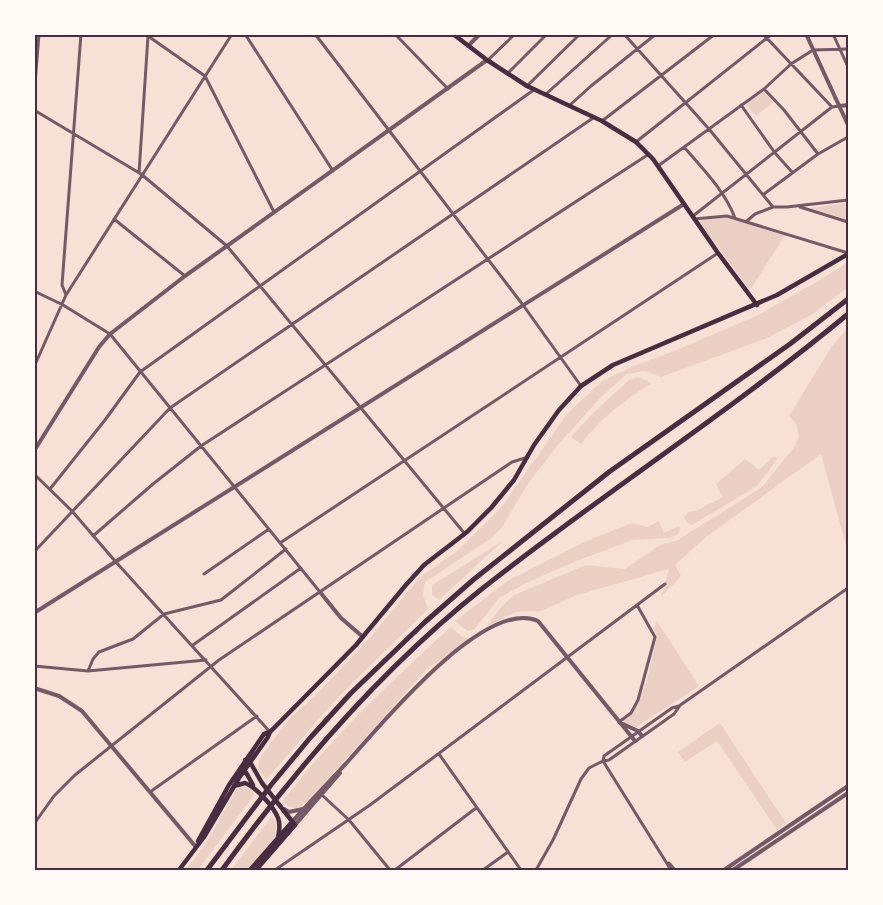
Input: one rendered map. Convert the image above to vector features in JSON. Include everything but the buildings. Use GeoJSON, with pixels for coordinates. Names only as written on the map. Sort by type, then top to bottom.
{"type":"FeatureCollection","features":[{"type":"Feature","properties":{"kind":"highway"},"geometry":{"type":"LineString","coordinates":[[207,870],[271,785],[351,693],[425,622],[473,580],[609,472],[849,299]]}},
{"type":"Feature","properties":{"kind":"highway"},"geometry":{"type":"LineString","coordinates":[[222,870],[327,738],[433,631],[482,589],[605,495],[849,314]]}},
{"type":"Feature","properties":{"kind":"main road"},"geometry":{"type":"LineString","coordinates":[[454,35],[487,60],[528,86],[603,121],[636,142],[658,166],[757,305]]}},
{"type":"Feature","properties":{"kind":"main road"},"geometry":{"type":"LineString","coordinates":[[179,870],[204,837],[246,764],[270,732],[363,638],[424,565],[465,534],[491,508],[514,480],[559,410],[581,386],[614,365],[757,305],[806,280],[849,254]]}},
{"type":"Feature","properties":{"kind":"main road"},"geometry":{"type":"LineString","coordinates":[[196,848],[202,832],[264,734],[270,732]]}},
{"type":"Feature","properties":{"kind":"main road"},"geometry":{"type":"LineString","coordinates":[[256,773],[254,765],[258,751]]}},
{"type":"Feature","properties":{"kind":"main road"},"geometry":{"type":"LineString","coordinates":[[246,764],[256,773],[294,824],[278,838],[250,870]]}},
{"type":"Feature","properties":{"kind":"main road"},"geometry":{"type":"LineString","coordinates":[[246,764],[257,790]]}},
{"type":"Feature","properties":{"kind":"main road"},"geometry":{"type":"LineString","coordinates":[[234,786],[245,783],[253,786],[289,829]]}},
{"type":"Feature","properties":{"kind":"main road"},"geometry":{"type":"LineString","coordinates":[[278,817],[280,828],[278,838]]}},
{"type":"Feature","properties":{"kind":"main road"},"geometry":{"type":"LineString","coordinates":[[256,870],[289,829]]}},
{"type":"Feature","properties":{"kind":"street"},"geometry":{"type":"LineString","coordinates":[[34,97],[39,34]]}},
{"type":"Feature","properties":{"kind":"street"},"geometry":{"type":"LineString","coordinates":[[66,295],[62,285],[81,34]]}},
{"type":"Feature","properties":{"kind":"street"},"geometry":{"type":"LineString","coordinates":[[34,367],[66,295],[140,173],[232,34]]}},
{"type":"Feature","properties":{"kind":"street"},"geometry":{"type":"LineString","coordinates":[[245,34],[333,171]]}},
{"type":"Feature","properties":{"kind":"street"},"geometry":{"type":"LineString","coordinates":[[315,34],[523,305],[581,386]]}},
{"type":"Feature","properties":{"kind":"street"},"geometry":{"type":"LineString","coordinates":[[395,34],[449,89]]}},
{"type":"Feature","properties":{"kind":"street"},"geometry":{"type":"LineString","coordinates":[[468,46],[480,34]]}},
{"type":"Feature","properties":{"kind":"street"},"geometry":{"type":"LineString","coordinates":[[34,451],[99,347],[110,334],[185,276],[449,89],[487,60],[515,34]]}},
{"type":"Feature","properties":{"kind":"street"},"geometry":{"type":"LineString","coordinates":[[508,73],[547,34]]}},
{"type":"Feature","properties":{"kind":"street"},"geometry":{"type":"LineString","coordinates":[[528,86],[580,34]]}},
{"type":"Feature","properties":{"kind":"street"},"geometry":{"type":"LineString","coordinates":[[546,94],[613,34]]}},
{"type":"Feature","properties":{"kind":"street"},"geometry":{"type":"LineString","coordinates":[[624,34],[709,129],[773,207]]}},
{"type":"Feature","properties":{"kind":"street"},"geometry":{"type":"LineString","coordinates":[[570,105],[656,34]]}},
{"type":"Feature","properties":{"kind":"street"},"geometry":{"type":"LineString","coordinates":[[603,121],[716,34]]}},
{"type":"Feature","properties":{"kind":"street"},"geometry":{"type":"LineString","coordinates":[[763,34],[832,107]]}},
{"type":"Feature","properties":{"kind":"street"},"geometry":{"type":"LineString","coordinates":[[636,142],[772,34]]}},
{"type":"Feature","properties":{"kind":"street"},"geometry":{"type":"LineString","coordinates":[[806,34],[849,125]]}},
{"type":"Feature","properties":{"kind":"street"},"geometry":{"type":"LineString","coordinates":[[833,34],[849,67]]}},
{"type":"Feature","properties":{"kind":"street"},"geometry":{"type":"LineString","coordinates":[[140,173],[148,35]]}},
{"type":"Feature","properties":{"kind":"street"},"geometry":{"type":"LineString","coordinates":[[148,35],[205,76],[274,212]]}},
{"type":"Feature","properties":{"kind":"street"},"geometry":{"type":"LineString","coordinates":[[658,166],[764,89],[791,64],[813,50],[849,49]]}},
{"type":"Feature","properties":{"kind":"street"},"geometry":{"type":"LineString","coordinates":[[50,489],[140,372],[535,89]]}},
{"type":"Feature","properties":{"kind":"street"},"geometry":{"type":"LineString","coordinates":[[764,89],[818,154]]}},
{"type":"Feature","properties":{"kind":"street"},"geometry":{"type":"LineString","coordinates":[[741,105],[775,153],[792,172]]}},
{"type":"Feature","properties":{"kind":"street"},"geometry":{"type":"LineString","coordinates":[[693,218],[832,107],[849,105]]}},
{"type":"Feature","properties":{"kind":"street"},"geometry":{"type":"LineString","coordinates":[[34,110],[140,173],[227,246],[465,534]]}},
{"type":"Feature","properties":{"kind":"street"},"geometry":{"type":"LineString","coordinates":[[34,552],[170,408],[595,117]]}},
{"type":"Feature","properties":{"kind":"street"},"geometry":{"type":"LineString","coordinates":[[764,194],[818,154],[849,137]]}},
{"type":"Feature","properties":{"kind":"street"},"geometry":{"type":"LineString","coordinates":[[684,146],[723,194],[735,218]]}},
{"type":"Feature","properties":{"kind":"street"},"geometry":{"type":"LineString","coordinates":[[93,536],[201,446],[649,154]]}},
{"type":"Feature","properties":{"kind":"street"},"geometry":{"type":"LineString","coordinates":[[746,222],[755,214],[773,207],[849,200]]}},
{"type":"Feature","properties":{"kind":"street"},"geometry":{"type":"LineString","coordinates":[[34,613],[684,204]]}},
{"type":"Feature","properties":{"kind":"street"},"geometry":{"type":"LineString","coordinates":[[798,206],[849,222]]}},
{"type":"Feature","properties":{"kind":"street"},"geometry":{"type":"LineString","coordinates":[[693,218],[718,216],[735,218],[849,254]]}},
{"type":"Feature","properties":{"kind":"street"},"geometry":{"type":"LineString","coordinates":[[114,219],[185,276]]}},
{"type":"Feature","properties":{"kind":"street"},"geometry":{"type":"LineString","coordinates":[[280,543],[718,253]]}},
{"type":"Feature","properties":{"kind":"street"},"geometry":{"type":"LineString","coordinates":[[34,291],[63,305],[110,334],[341,618],[363,638]]}},
{"type":"Feature","properties":{"kind":"street"},"geometry":{"type":"LineString","coordinates":[[35,822],[54,796],[75,775],[219,660],[512,462],[527,458]]}},
{"type":"Feature","properties":{"kind":"street"},"geometry":{"type":"LineString","coordinates":[[34,474],[72,511],[270,732]]}},
{"type":"Feature","properties":{"kind":"street"},"geometry":{"type":"LineString","coordinates":[[204,574],[269,529]]}},
{"type":"Feature","properties":{"kind":"street"},"geometry":{"type":"LineString","coordinates":[[88,671],[99,652],[133,639],[164,614],[221,600],[286,549]]}},
{"type":"Feature","properties":{"kind":"street"},"geometry":{"type":"LineString","coordinates":[[193,645],[301,568]]}},
{"type":"Feature","properties":{"kind":"street"},"geometry":{"type":"LineString","coordinates":[[275,870],[349,820],[439,754],[665,584]]}},
{"type":"Feature","properties":{"kind":"street"},"geometry":{"type":"LineString","coordinates":[[673,870],[603,761],[604,756],[631,735],[672,708],[679,706],[849,588]]}},
{"type":"Feature","properties":{"kind":"street"},"geometry":{"type":"LineString","coordinates":[[619,722],[631,713],[638,700],[655,637],[637,605]]}},
{"type":"Feature","properties":{"kind":"street"},"geometry":{"type":"LineString","coordinates":[[294,824],[322,795],[380,724],[437,664],[486,630],[515,617],[528,616],[538,621],[635,741]]}},
{"type":"Feature","properties":{"kind":"street"},"geometry":{"type":"LineString","coordinates":[[34,666],[88,671],[206,660]]}},
{"type":"Feature","properties":{"kind":"street"},"geometry":{"type":"LineString","coordinates":[[34,688],[59,696],[76,705],[196,848]]}},
{"type":"Feature","properties":{"kind":"street"},"geometry":{"type":"LineString","coordinates":[[536,870],[553,840],[581,779],[589,768],[609,760],[674,714],[679,706]]}},
{"type":"Feature","properties":{"kind":"street"},"geometry":{"type":"LineString","coordinates":[[150,792],[257,716]]}},
{"type":"Feature","properties":{"kind":"street"},"geometry":{"type":"LineString","coordinates":[[619,722],[638,731],[642,736]]}},
{"type":"Feature","properties":{"kind":"street"},"geometry":{"type":"LineString","coordinates":[[439,754],[521,870]]}},
{"type":"Feature","properties":{"kind":"street"},"geometry":{"type":"LineString","coordinates":[[294,824],[303,809],[351,758]]}},
{"type":"Feature","properties":{"kind":"street"},"geometry":{"type":"LineString","coordinates":[[772,842],[849,786]]}},
{"type":"Feature","properties":{"kind":"street"},"geometry":{"type":"LineString","coordinates":[[724,870],[733,868],[849,793]]}},
{"type":"Feature","properties":{"kind":"street"},"geometry":{"type":"LineString","coordinates":[[322,795],[349,820],[390,870]]}},
{"type":"Feature","properties":{"kind":"street"},"geometry":{"type":"LineString","coordinates":[[394,870],[476,807]]}},
{"type":"Feature","properties":{"kind":"street"},"geometry":{"type":"LineString","coordinates":[[282,808],[289,812],[303,809]]}},
{"type":"Feature","properties":{"kind":"street"},"geometry":{"type":"LineString","coordinates":[[483,870],[508,852]]}},
{"type":"Feature","properties":{"kind":"shaded area"},"geometry":{"type":"Polygon","coordinates":[[[762,91],[774,102],[756,116],[746,104],[762,91]]]}},
{"type":"Feature","properties":{"kind":"shaded area"},"geometry":{"type":"Polygon","coordinates":[[[848,203],[848,220],[810,208],[848,203]]]}},
{"type":"Feature","properties":{"kind":"shaded area"},"geometry":{"type":"Polygon","coordinates":[[[727,217],[753,222],[786,234],[750,290],[699,222],[727,217]]]}},
{"type":"Feature","properties":{"kind":"shaded area"},"geometry":{"type":"Polygon","coordinates":[[[848,262],[848,287],[811,315],[765,339],[661,377],[644,371],[627,374],[602,396],[557,446],[527,485],[502,527],[493,537],[425,582],[423,595],[428,609],[337,698],[266,780],[258,768],[259,759],[289,719],[319,692],[372,635],[419,578],[457,551],[501,508],[567,414],[602,381],[756,316],[848,262]]]}},
{"type":"Feature","properties":{"kind":"shaded area"},"geometry":{"type":"Polygon","coordinates":[[[848,328],[848,553],[821,454],[706,537],[675,565],[681,576],[661,597],[669,569],[577,595],[541,611],[515,612],[486,627],[501,607],[514,595],[586,565],[625,569],[660,545],[678,540],[762,487],[795,446],[799,436],[796,423],[789,416],[832,346],[848,328]]]}},
{"type":"Feature","properties":{"kind":"shaded area"},"geometry":{"type":"Polygon","coordinates":[[[638,377],[652,383],[614,410],[581,444],[571,437],[630,379],[638,377]]]}},
{"type":"Feature","properties":{"kind":"shaded area"},"geometry":{"type":"Polygon","coordinates":[[[773,457],[778,458],[757,486],[692,525],[686,522],[684,517],[688,512],[698,510],[723,497],[716,484],[745,459],[759,470],[773,457]]]}},
{"type":"Feature","properties":{"kind":"shaded area"},"geometry":{"type":"Polygon","coordinates":[[[659,521],[664,533],[679,526],[681,529],[677,535],[668,538],[633,540],[526,583],[499,598],[474,630],[467,631],[455,621],[509,580],[586,541],[632,523],[647,527],[659,521]]]}},
{"type":"Feature","properties":{"kind":"shaded area"},"geometry":{"type":"Polygon","coordinates":[[[503,541],[439,600],[432,595],[432,585],[503,541]]]}},
{"type":"Feature","properties":{"kind":"shaded area"},"geometry":{"type":"Polygon","coordinates":[[[656,620],[699,686],[636,727],[623,722],[637,704],[646,682],[657,637],[654,630],[656,620]]]}},
{"type":"Feature","properties":{"kind":"shaded area"},"geometry":{"type":"Polygon","coordinates":[[[451,627],[462,637],[471,639],[427,669],[308,801],[297,808],[282,802],[363,710],[451,627]]]}},
{"type":"Feature","properties":{"kind":"shaded area"},"geometry":{"type":"Polygon","coordinates":[[[720,723],[786,823],[777,830],[717,741],[685,762],[678,752],[720,723]]]}},
{"type":"Feature","properties":{"kind":"shaded area"},"geometry":{"type":"Polygon","coordinates":[[[243,787],[251,789],[254,795],[198,870],[186,870],[204,846],[237,789],[243,787]]]}},
{"type":"Feature","properties":{"kind":"shaded area"},"geometry":{"type":"Polygon","coordinates":[[[272,816],[276,823],[276,836],[248,870],[231,870],[272,816]]]}}]}
